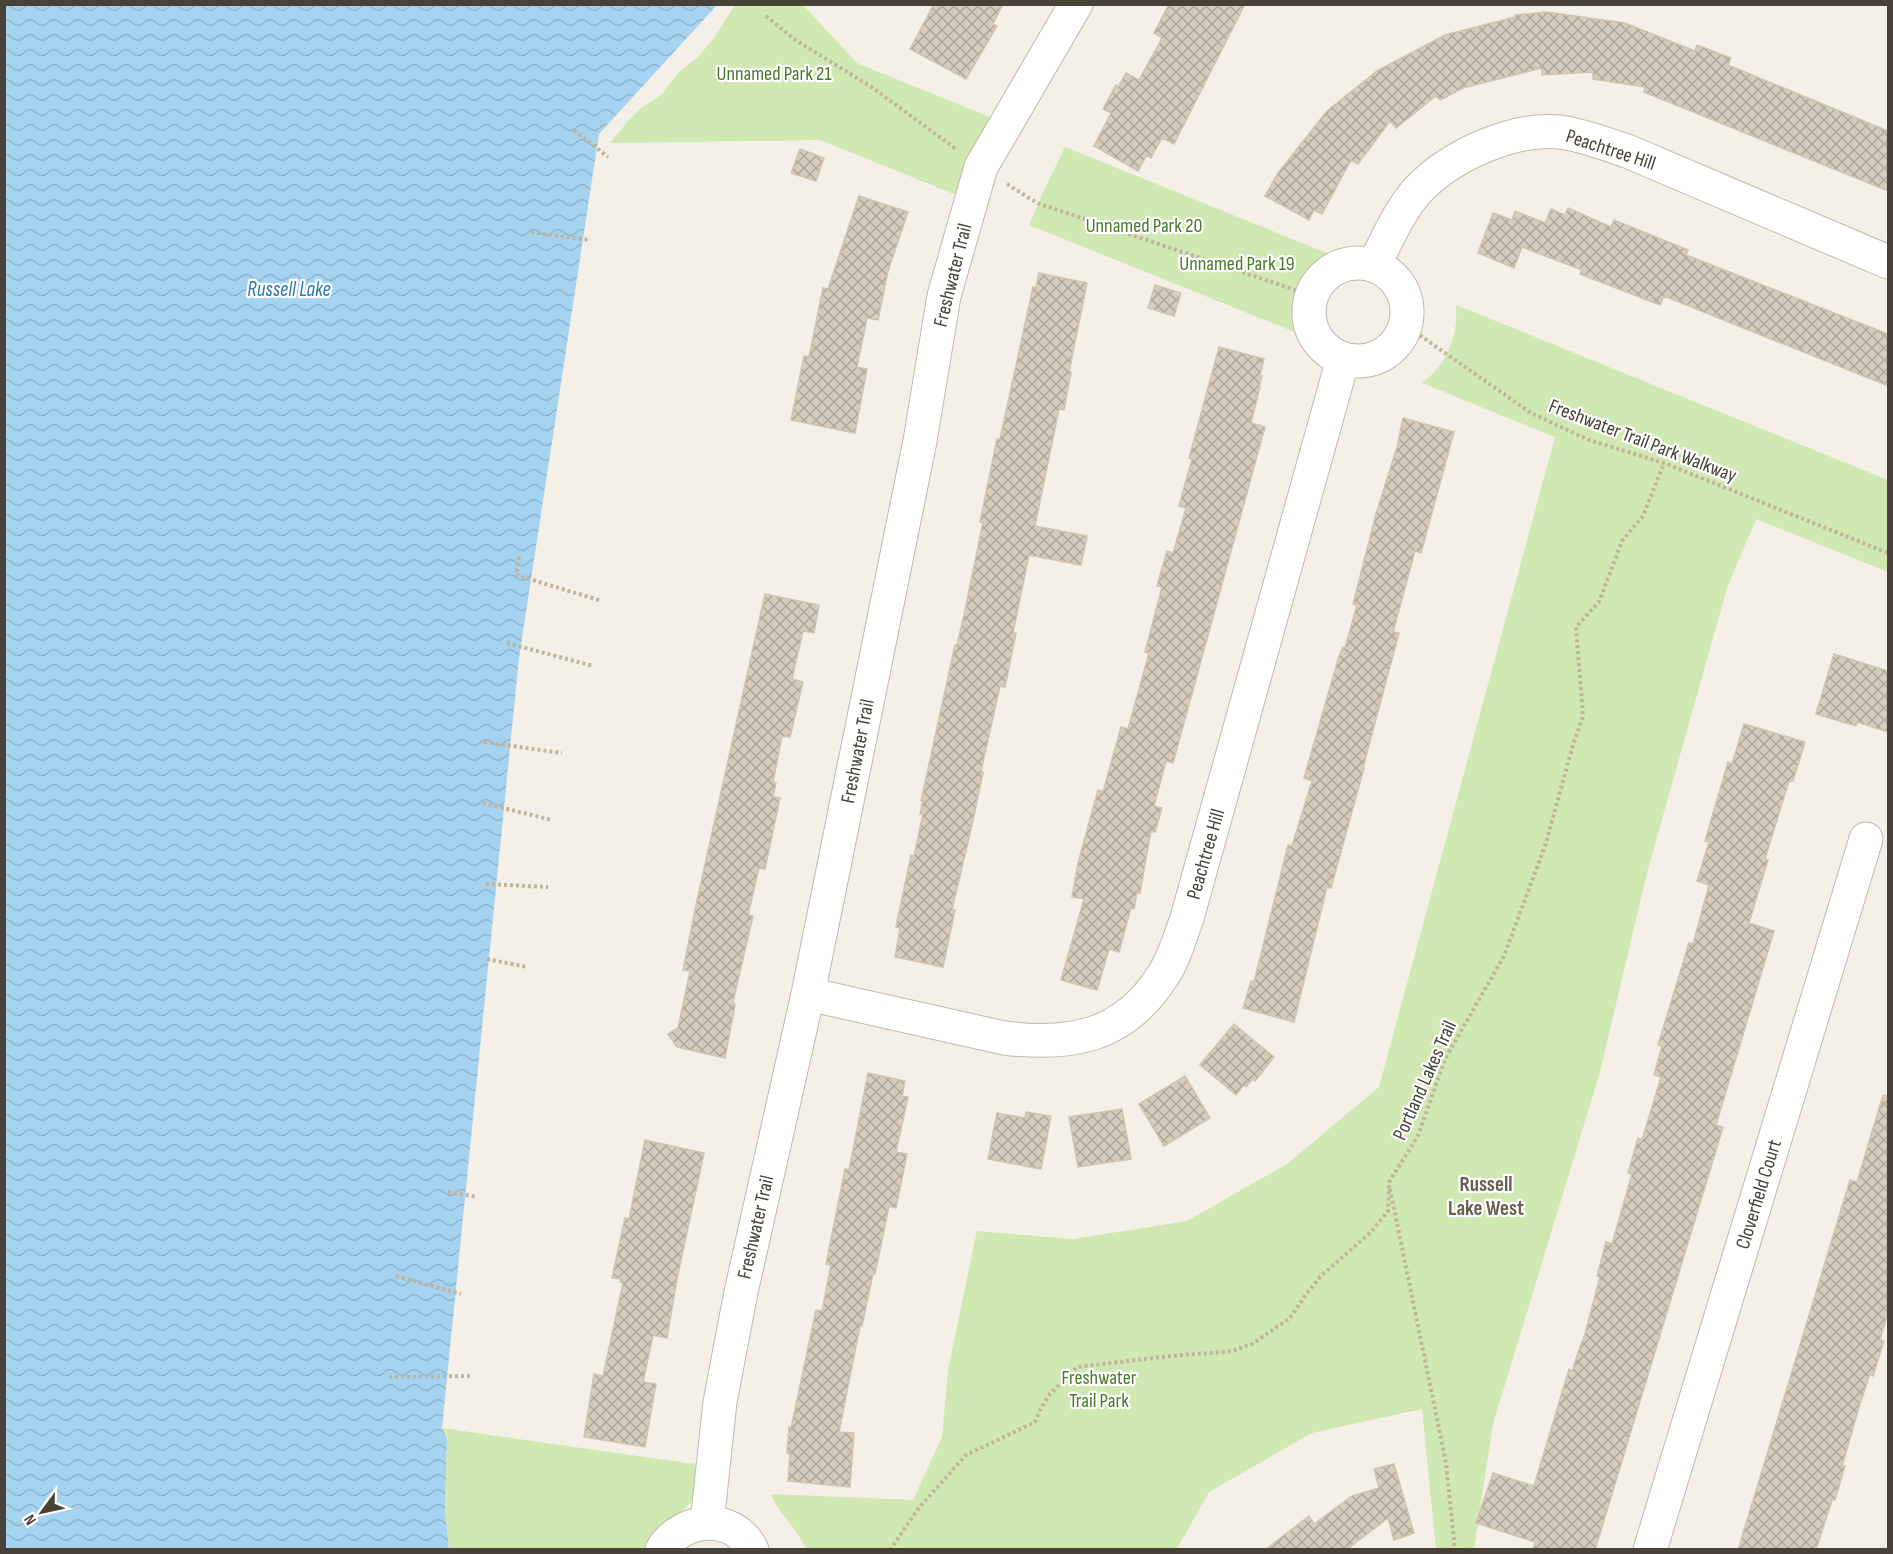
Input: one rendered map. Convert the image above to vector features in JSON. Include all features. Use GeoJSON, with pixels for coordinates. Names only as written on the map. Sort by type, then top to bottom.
{"type":"FeatureCollection","features":[{"type":"Feature","properties":{"kind":"street","name":"Freshwater Trail"},"geometry":{"type":"LineString","coordinates":[[707,1523],[720,1402],[741,1292],[808,994],[918,453],[944,296],[981,167],[1076,4]]}},
{"type":"Feature","properties":{"kind":"street","name":"Peachtree Hill"},"geometry":{"type":"LineString","coordinates":[[1374,265],[1404,209],[1418,190],[1436,175],[1455,160],[1476,150],[1519,135],[1540,132],[1559,132],[1582,136],[1627,151],[1888,262]]}},
{"type":"Feature","properties":{"kind":"street"},"geometry":{"type":"LineString","coordinates":[[1358,263],[1374,265],[1400,286],[1406,302],[1405,325],[1391,349],[1377,358],[1360,361],[1343,359],[1329,352],[1318,341],[1311,327],[1309,312],[1312,296],[1318,283],[1329,272],[1343,265],[1358,263]]}},
{"type":"Feature","properties":{"kind":"street","name":"Peachtree Hill"},"geometry":{"type":"LineString","coordinates":[[808,994],[1004,1038],[1024,1040],[1067,1040],[1089,1036],[1108,1028],[1139,1007],[1163,976],[1187,918],[1343,359]]}},
{"type":"Feature","properties":{"kind":"street","name":"Cloverfield Court"},"geometry":{"type":"LineString","coordinates":[[1650,1550],[1866,839]]}},
{"type":"Feature","properties":{"kind":"street"},"geometry":{"type":"LineString","coordinates":[[662,1550],[675,1534],[690,1525],[707,1523],[724,1526],[738,1533],[752,1550]]}},
{"type":"Feature","properties":{"kind":"path"},"geometry":{"type":"LineString","coordinates":[[766,16],[794,39],[873,88],[981,167],[1037,203],[1312,296]]}},
{"type":"Feature","properties":{"kind":"path"},"geometry":{"type":"LineString","coordinates":[[574,130],[608,157]]}},
{"type":"Feature","properties":{"kind":"path"},"geometry":{"type":"LineString","coordinates":[[531,232],[589,240]]}},
{"type":"Feature","properties":{"kind":"path","name":"Freshwater Trail Park Walkway"},"geometry":{"type":"LineString","coordinates":[[1405,325],[1531,413],[1589,440],[1664,463],[1888,552]]}},
{"type":"Feature","properties":{"kind":"path","name":"Portland Lakes Trail"},"geometry":{"type":"LineString","coordinates":[[890,1550],[918,1509],[966,1455],[1035,1422],[1050,1394],[1077,1367],[1233,1351],[1252,1344],[1290,1318],[1322,1276],[1371,1232],[1388,1211],[1389,1182],[1418,1136],[1445,1059],[1504,956],[1546,843],[1583,716],[1576,627],[1599,602],[1622,542],[1643,516],[1664,463]]}},
{"type":"Feature","properties":{"kind":"path"},"geometry":{"type":"LineString","coordinates":[[519,557],[516,575],[602,601]]}},
{"type":"Feature","properties":{"kind":"path"},"geometry":{"type":"LineString","coordinates":[[507,643],[593,666]]}},
{"type":"Feature","properties":{"kind":"path"},"geometry":{"type":"LineString","coordinates":[[484,742],[562,753]]}},
{"type":"Feature","properties":{"kind":"path"},"geometry":{"type":"LineString","coordinates":[[483,803],[552,820]]}},
{"type":"Feature","properties":{"kind":"path"},"geometry":{"type":"LineString","coordinates":[[486,884],[548,887]]}},
{"type":"Feature","properties":{"kind":"path"},"geometry":{"type":"LineString","coordinates":[[488,958],[527,967]]}},
{"type":"Feature","properties":{"kind":"path"},"geometry":{"type":"LineString","coordinates":[[1389,1182],[1446,1463],[1455,1550]]}},
{"type":"Feature","properties":{"kind":"path"},"geometry":{"type":"LineString","coordinates":[[448,1192],[477,1197]]}},
{"type":"Feature","properties":{"kind":"path"},"geometry":{"type":"LineString","coordinates":[[396,1276],[461,1294]]}},
{"type":"Feature","properties":{"kind":"path"},"geometry":{"type":"LineString","coordinates":[[389,1377],[470,1376]]}},
{"type":"Feature","properties":{"kind":"green space","name":"Unnamed Park 21"},"geometry":{"type":"Polygon","coordinates":[[[735,5],[803,5],[857,63],[1002,122],[966,199],[820,140],[610,143],[640,109],[662,94],[678,73],[699,56],[714,38],[735,5]]]}},
{"type":"Feature","properties":{"kind":"green space"},"geometry":{"type":"Polygon","coordinates":[[[1065,147],[1332,255],[1316,273],[1306,291],[1301,322],[1302,335],[1029,225],[1065,147]]]}},
{"type":"Feature","properties":{"kind":"green space","name":"Freshwater Trail Park"},"geometry":{"type":"Polygon","coordinates":[[[1456,305],[1888,480],[1888,572],[1756,519],[1727,588],[1647,873],[1600,1072],[1493,1424],[1474,1549],[1436,1549],[1422,1409],[1312,1433],[1209,1492],[1177,1549],[806,1549],[771,1494],[913,1500],[942,1437],[948,1370],[977,1231],[1073,1239],[1187,1221],[1287,1164],[1379,1087],[1555,437],[1422,383],[1439,367],[1450,349],[1455,328],[1456,305]]]}},
{"type":"Feature","properties":{"kind":"green space"},"geometry":{"type":"Polygon","coordinates":[[[442,1428],[701,1465],[698,1490],[691,1502],[669,1525],[656,1549],[449,1549],[445,1510],[447,1438],[442,1428]]]}},
{"type":"Feature","properties":{"kind":"water","name":"Russell Lake"},"geometry":{"type":"Polygon","coordinates":[[[5,4],[717,5],[599,134],[519,658],[442,1428],[447,1438],[445,1510],[449,1549],[5,1549],[5,4]]]}},
{"type":"Feature","properties":{"kind":"building"},"geometry":{"type":"Polygon","coordinates":[[[934,4],[1003,4],[993,24],[997,26],[966,79],[910,49],[934,4]]]}},
{"type":"Feature","properties":{"kind":"building"},"geometry":{"type":"Polygon","coordinates":[[[1169,4],[1245,4],[1174,144],[1162,138],[1151,158],[1147,155],[1138,171],[1094,146],[1111,113],[1103,109],[1116,85],[1118,87],[1126,73],[1139,80],[1162,38],[1154,33],[1169,4]]]}},
{"type":"Feature","properties":{"kind":"building"},"geometry":{"type":"Polygon","coordinates":[[[1546,12],[1625,23],[1695,51],[1697,45],[1731,58],[1728,65],[1888,131],[1888,191],[1644,92],[1645,87],[1593,79],[1593,72],[1542,75],[1542,68],[1463,88],[1440,100],[1436,96],[1396,128],[1390,121],[1358,164],[1351,160],[1322,214],[1314,210],[1309,220],[1265,196],[1278,173],[1327,111],[1377,71],[1445,35],[1515,17],[1515,15],[1546,12]]]}},
{"type":"Feature","properties":{"kind":"building"},"geometry":{"type":"Polygon","coordinates":[[[800,149],[824,158],[816,181],[791,173],[800,149]]]}},
{"type":"Feature","properties":{"kind":"building"},"geometry":{"type":"Polygon","coordinates":[[[859,196],[908,212],[888,271],[878,320],[867,318],[857,367],[867,369],[855,433],[791,420],[804,356],[809,357],[823,288],[828,289],[859,196]]]}},
{"type":"Feature","properties":{"kind":"building"},"geometry":{"type":"Polygon","coordinates":[[[1568,208],[1611,227],[1614,220],[1688,250],[1686,255],[1888,334],[1888,386],[1664,296],[1660,305],[1580,274],[1582,270],[1522,247],[1514,268],[1478,253],[1493,213],[1512,220],[1515,211],[1545,223],[1551,209],[1565,215],[1568,208]]]}},
{"type":"Feature","properties":{"kind":"building"},"geometry":{"type":"Polygon","coordinates":[[[1039,273],[1087,283],[1069,372],[1071,372],[1064,410],[1059,409],[1035,526],[1087,536],[1081,565],[1029,555],[1005,687],[1000,686],[981,771],[983,772],[952,910],[955,910],[943,967],[895,957],[900,928],[896,927],[911,855],[914,856],[923,814],[920,814],[923,801],[921,801],[955,645],[957,645],[964,615],[997,439],[1000,439],[1033,287],[1036,288],[1039,273]]]}},
{"type":"Feature","properties":{"kind":"building"},"geometry":{"type":"Polygon","coordinates":[[[1155,285],[1181,293],[1174,316],[1148,308],[1155,285]]]}},
{"type":"Feature","properties":{"kind":"building"},"geometry":{"type":"Polygon","coordinates":[[[1219,347],[1264,359],[1251,423],[1265,427],[1173,763],[1166,761],[1154,806],[1162,808],[1155,832],[1151,831],[1140,893],[1137,892],[1134,909],[1131,908],[1119,952],[1109,949],[1097,990],[1061,980],[1084,899],[1072,897],[1078,863],[1098,790],[1103,792],[1121,727],[1128,729],[1149,653],[1145,652],[1162,587],[1157,586],[1167,551],[1173,553],[1186,508],[1179,506],[1192,459],[1189,458],[1219,347]]]}},
{"type":"Feature","properties":{"kind":"building"},"geometry":{"type":"Polygon","coordinates":[[[1403,418],[1454,432],[1421,553],[1415,551],[1393,632],[1399,633],[1331,888],[1327,887],[1294,1022],[1243,1008],[1251,981],[1254,982],[1288,845],[1292,846],[1312,781],[1304,778],[1339,656],[1343,647],[1345,648],[1357,605],[1353,604],[1403,418]]]}},
{"type":"Feature","properties":{"kind":"building"},"geometry":{"type":"Polygon","coordinates":[[[765,594],[819,605],[814,633],[803,631],[792,679],[803,682],[790,737],[782,736],[773,782],[776,783],[773,797],[780,798],[765,869],[759,868],[748,915],[753,916],[733,1002],[735,1005],[725,1058],[677,1047],[668,1034],[678,1028],[690,971],[683,970],[696,905],[765,594]]]}},
{"type":"Feature","properties":{"kind":"building"},"geometry":{"type":"Polygon","coordinates":[[[1834,654],[1888,671],[1888,732],[1857,722],[1856,726],[1816,714],[1834,654]]]}},
{"type":"Feature","properties":{"kind":"building"},"geometry":{"type":"Polygon","coordinates":[[[1744,724],[1805,742],[1793,781],[1789,781],[1765,859],[1768,860],[1749,923],[1774,931],[1716,1125],[1723,1127],[1595,1550],[1533,1550],[1535,1542],[1476,1523],[1493,1473],[1534,1486],[1569,1369],[1572,1371],[1583,1341],[1600,1277],[1597,1276],[1606,1242],[1612,1244],[1632,1174],[1628,1173],[1638,1138],[1642,1140],[1661,1077],[1654,1075],[1662,1046],[1658,1045],[1689,943],[1693,944],[1709,885],[1697,881],[1709,842],[1705,841],[1728,762],[1732,764],[1744,724]]]}},
{"type":"Feature","properties":{"kind":"building"},"geometry":{"type":"Polygon","coordinates":[[[1234,1024],[1274,1057],[1255,1081],[1253,1079],[1246,1087],[1244,1085],[1236,1095],[1200,1065],[1234,1024]]]}},
{"type":"Feature","properties":{"kind":"building"},"geometry":{"type":"Polygon","coordinates":[[[868,1073],[905,1081],[902,1096],[908,1097],[896,1152],[907,1154],[896,1208],[889,1206],[875,1274],[873,1274],[862,1326],[860,1326],[839,1432],[854,1433],[850,1487],[788,1481],[789,1427],[791,1428],[816,1310],[822,1311],[831,1265],[826,1264],[845,1169],[849,1170],[868,1073]]]}},
{"type":"Feature","properties":{"kind":"building"},"geometry":{"type":"Polygon","coordinates":[[[1185,1076],[1210,1118],[1164,1146],[1139,1104],[1185,1076]]]}},
{"type":"Feature","properties":{"kind":"building"},"geometry":{"type":"Polygon","coordinates":[[[1883,1095],[1888,1096],[1888,1312],[1880,1340],[1884,1341],[1873,1376],[1870,1374],[1860,1404],[1835,1500],[1832,1500],[1816,1550],[1738,1550],[1850,1180],[1857,1182],[1883,1095]]]}},
{"type":"Feature","properties":{"kind":"building"},"geometry":{"type":"Polygon","coordinates":[[[1122,1109],[1131,1159],[1078,1167],[1069,1117],[1122,1109]]]}},
{"type":"Feature","properties":{"kind":"building"},"geometry":{"type":"Polygon","coordinates":[[[1026,1112],[1051,1116],[1041,1169],[988,1159],[997,1113],[1025,1118],[1026,1112]]]}},
{"type":"Feature","properties":{"kind":"building"},"geometry":{"type":"Polygon","coordinates":[[[645,1140],[704,1153],[667,1338],[653,1335],[643,1382],[656,1384],[645,1447],[584,1437],[594,1374],[603,1376],[623,1283],[620,1282],[621,1279],[612,1278],[625,1218],[629,1219],[645,1140]]]}},
{"type":"Feature","properties":{"kind":"building"},"geometry":{"type":"Polygon","coordinates":[[[1394,1464],[1414,1533],[1394,1540],[1388,1518],[1346,1550],[1265,1550],[1309,1516],[1314,1524],[1352,1496],[1379,1488],[1374,1469],[1394,1464]]]}},
{"type":"Feature","properties":{"kind":"district","name":"Russell Lake West"},"geometry":{"type":"Point","coordinates":[1486,1196]}},
{"type":"Feature","properties":{"kind":"park label","name":"Unnamed Park 20"},"geometry":{"type":"Point","coordinates":[1144,225]}},
{"type":"Feature","properties":{"kind":"park label","name":"Unnamed Park 19"},"geometry":{"type":"Point","coordinates":[1237,263]}}]}
